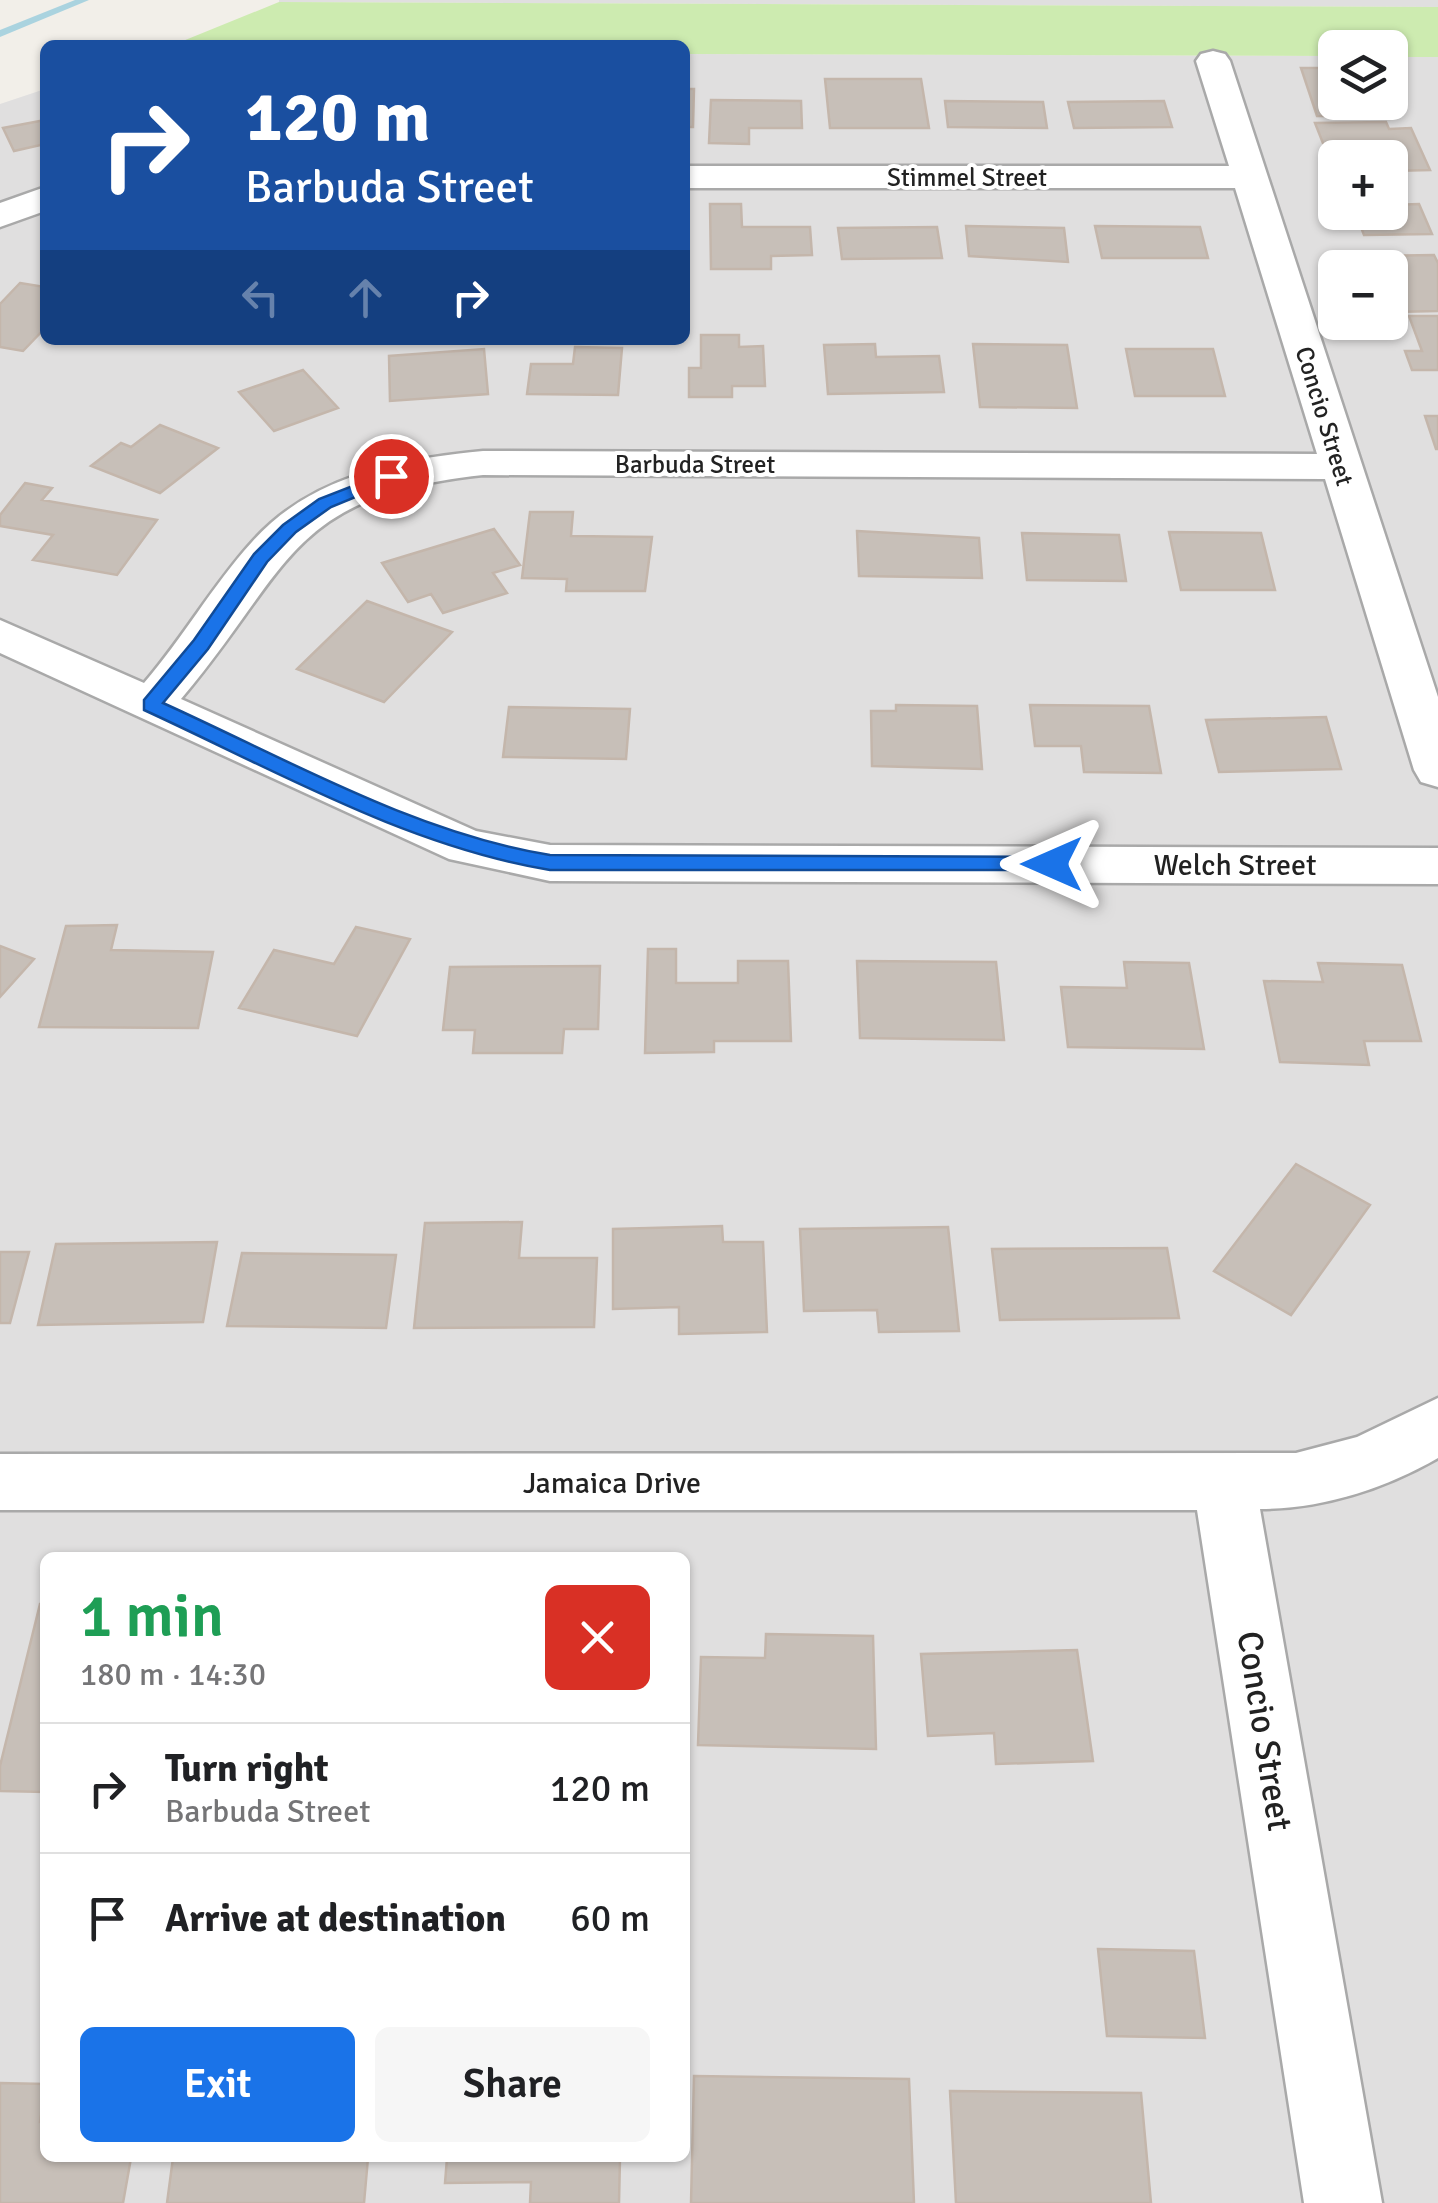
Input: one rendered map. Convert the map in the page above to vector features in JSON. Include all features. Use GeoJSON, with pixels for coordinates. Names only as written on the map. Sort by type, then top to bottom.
{"type":"FeatureCollection","features":[{"type":"Feature","properties":{"kind":"street","name":"Concio Street"},"geometry":{"type":"LineString","coordinates":[[1213,62],[1438,770]]}},
{"type":"Feature","properties":{"kind":"street","name":"Stimmel Street"},"geometry":{"type":"LineString","coordinates":[[690,177],[1250,177]]}},
{"type":"Feature","properties":{"kind":"street","name":"Barbuda Street"},"geometry":{"type":"LineString","coordinates":[[151,705],[201,644],[260,558],[289,528],[348,492],[422,470],[483,463],[1340,467]]}},
{"type":"Feature","properties":{"kind":"street","name":"Welch Street"},"geometry":{"type":"LineString","coordinates":[[0,635],[428,832],[467,847],[550,863],[1438,866]]}},
{"type":"Feature","properties":{"kind":"street"},"geometry":{"type":"LineString","coordinates":[[1224,1483],[1296,1481],[1347,1472],[1409,1444],[1438,1425]]}},
{"type":"Feature","properties":{"kind":"street","name":"Jamaica Drive"},"geometry":{"type":"LineString","coordinates":[[0,1482],[1224,1483]]}},
{"type":"Feature","properties":{"kind":"street","name":"Concio Street"},"geometry":{"type":"LineString","coordinates":[[1224,1483],[1343,2203]]}},
{"type":"Feature","properties":{"kind":"shaded area"},"geometry":{"type":"Polygon","coordinates":[[[1438,0],[1438,7],[279,2],[1438,0]]]}},
{"type":"Feature","properties":{"kind":"shaded area"},"geometry":{"type":"Polygon","coordinates":[[[690,54],[1318,56],[1318,120],[1408,120],[1408,57],[1438,57],[1438,2203],[0,2203],[0,104],[40,91],[40,345],[690,345],[690,54]]]}},
{"type":"Feature","properties":{"kind":"green space"},"geometry":{"type":"Polygon","coordinates":[[[279,2],[1438,7],[1438,57],[1408,57],[1408,30],[1318,30],[1318,56],[690,54],[690,40],[185,40],[279,2]]]}},
{"type":"Feature","properties":{"kind":"building"},"geometry":{"type":"Polygon","coordinates":[[[1301,68],[1318,68],[1317,116],[1301,68]]]}},
{"type":"Feature","properties":{"kind":"building"},"geometry":{"type":"Polygon","coordinates":[[[825,79],[921,79],[929,128],[830,128],[825,79]]]}},
{"type":"Feature","properties":{"kind":"building"},"geometry":{"type":"Polygon","coordinates":[[[690,89],[694,89],[690,127],[690,89]]]}},
{"type":"Feature","properties":{"kind":"building"},"geometry":{"type":"Polygon","coordinates":[[[711,100],[801,101],[802,128],[749,128],[749,144],[709,143],[711,100]]]}},
{"type":"Feature","properties":{"kind":"building"},"geometry":{"type":"Polygon","coordinates":[[[945,101],[1043,102],[1047,128],[948,127],[945,101]]]}},
{"type":"Feature","properties":{"kind":"building"},"geometry":{"type":"Polygon","coordinates":[[[1164,101],[1172,127],[1074,128],[1068,102],[1164,101]]]}},
{"type":"Feature","properties":{"kind":"building"},"geometry":{"type":"Polygon","coordinates":[[[40,121],[40,145],[14,151],[3,128],[40,121]]]}},
{"type":"Feature","properties":{"kind":"building"},"geometry":{"type":"Polygon","coordinates":[[[1386,122],[1389,129],[1411,128],[1430,170],[1408,171],[1408,140],[1322,140],[1315,123],[1386,122]]]}},
{"type":"Feature","properties":{"kind":"building"},"geometry":{"type":"Polygon","coordinates":[[[710,204],[741,204],[742,227],[810,227],[812,255],[771,256],[771,269],[711,269],[710,204]]]}},
{"type":"Feature","properties":{"kind":"building"},"geometry":{"type":"Polygon","coordinates":[[[1408,204],[1419,204],[1432,234],[1364,235],[1362,230],[1408,230],[1408,204]]]}},
{"type":"Feature","properties":{"kind":"building"},"geometry":{"type":"Polygon","coordinates":[[[966,226],[1064,228],[1068,262],[969,256],[966,226]]]}},
{"type":"Feature","properties":{"kind":"building"},"geometry":{"type":"Polygon","coordinates":[[[1095,226],[1200,227],[1208,258],[1102,258],[1095,226]]]}},
{"type":"Feature","properties":{"kind":"building"},"geometry":{"type":"Polygon","coordinates":[[[937,227],[942,258],[842,259],[838,228],[937,227]]]}},
{"type":"Feature","properties":{"kind":"building"},"geometry":{"type":"Polygon","coordinates":[[[1408,255],[1434,255],[1438,263],[1438,311],[1408,312],[1408,255]]]}},
{"type":"Feature","properties":{"kind":"building"},"geometry":{"type":"Polygon","coordinates":[[[20,283],[40,286],[40,333],[23,351],[0,347],[0,304],[20,283]]]}},
{"type":"Feature","properties":{"kind":"building"},"geometry":{"type":"Polygon","coordinates":[[[1409,316],[1438,316],[1438,370],[1412,370],[1405,351],[1422,351],[1409,316]]]}},
{"type":"Feature","properties":{"kind":"building"},"geometry":{"type":"Polygon","coordinates":[[[701,335],[739,335],[739,347],[763,346],[765,386],[732,386],[732,397],[689,397],[689,368],[701,368],[701,335]]]}},
{"type":"Feature","properties":{"kind":"building"},"geometry":{"type":"Polygon","coordinates":[[[875,344],[876,357],[939,356],[944,392],[828,394],[824,345],[875,344]]]}},
{"type":"Feature","properties":{"kind":"building"},"geometry":{"type":"Polygon","coordinates":[[[973,344],[1067,345],[1077,408],[980,407],[973,344]]]}},
{"type":"Feature","properties":{"kind":"building"},"geometry":{"type":"Polygon","coordinates":[[[575,347],[622,348],[618,395],[527,394],[531,364],[573,364],[575,347]]]}},
{"type":"Feature","properties":{"kind":"building"},"geometry":{"type":"Polygon","coordinates":[[[484,349],[488,394],[390,401],[389,356],[484,349]]]}},
{"type":"Feature","properties":{"kind":"building"},"geometry":{"type":"Polygon","coordinates":[[[1126,349],[1213,349],[1225,396],[1135,396],[1126,349]]]}},
{"type":"Feature","properties":{"kind":"building"},"geometry":{"type":"Polygon","coordinates":[[[303,370],[338,408],[274,431],[239,392],[303,370]]]}},
{"type":"Feature","properties":{"kind":"building"},"geometry":{"type":"Polygon","coordinates":[[[1425,416],[1438,416],[1438,449],[1436,449],[1425,416]]]}},
{"type":"Feature","properties":{"kind":"building"},"geometry":{"type":"Polygon","coordinates":[[[160,425],[218,448],[160,493],[91,466],[121,443],[131,447],[160,425]]]}},
{"type":"Feature","properties":{"kind":"building"},"geometry":{"type":"Polygon","coordinates":[[[25,483],[52,488],[42,500],[157,520],[117,575],[33,560],[53,535],[0,526],[0,515],[25,483]]]}},
{"type":"Feature","properties":{"kind":"building"},"geometry":{"type":"Polygon","coordinates":[[[530,512],[573,512],[571,536],[652,537],[645,591],[566,591],[567,579],[522,578],[530,512]]]}},
{"type":"Feature","properties":{"kind":"building"},"geometry":{"type":"Polygon","coordinates":[[[494,529],[520,565],[493,573],[507,593],[443,613],[431,594],[408,602],[382,563],[494,529]]]}},
{"type":"Feature","properties":{"kind":"building"},"geometry":{"type":"Polygon","coordinates":[[[857,531],[979,538],[982,578],[859,576],[857,531]]]}},
{"type":"Feature","properties":{"kind":"building"},"geometry":{"type":"Polygon","coordinates":[[[1169,532],[1261,533],[1275,590],[1181,590],[1169,532]]]}},
{"type":"Feature","properties":{"kind":"building"},"geometry":{"type":"Polygon","coordinates":[[[1022,533],[1119,535],[1126,581],[1027,580],[1022,533]]]}},
{"type":"Feature","properties":{"kind":"building"},"geometry":{"type":"Polygon","coordinates":[[[367,601],[452,632],[384,702],[297,669],[367,601]]]}},
{"type":"Feature","properties":{"kind":"building"},"geometry":{"type":"Polygon","coordinates":[[[896,705],[977,706],[982,769],[872,766],[871,711],[896,711],[896,705]]]}},
{"type":"Feature","properties":{"kind":"building"},"geometry":{"type":"Polygon","coordinates":[[[1030,705],[1149,706],[1161,773],[1084,772],[1081,746],[1035,746],[1030,705]]]}},
{"type":"Feature","properties":{"kind":"building"},"geometry":{"type":"Polygon","coordinates":[[[509,707],[630,709],[626,759],[503,757],[509,707]]]}},
{"type":"Feature","properties":{"kind":"building"},"geometry":{"type":"Polygon","coordinates":[[[1326,717],[1341,769],[1219,772],[1206,720],[1326,717]]]}},
{"type":"Feature","properties":{"kind":"building"},"geometry":{"type":"Polygon","coordinates":[[[117,925],[111,950],[213,952],[198,1028],[39,1027],[66,926],[117,925]]]}},
{"type":"Feature","properties":{"kind":"building"},"geometry":{"type":"Polygon","coordinates":[[[356,927],[410,939],[357,1036],[239,1008],[274,950],[334,964],[356,927]]]}},
{"type":"Feature","properties":{"kind":"building"},"geometry":{"type":"Polygon","coordinates":[[[0,946],[34,959],[0,997],[0,946]]]}},
{"type":"Feature","properties":{"kind":"building"},"geometry":{"type":"Polygon","coordinates":[[[648,949],[676,949],[676,983],[738,983],[738,961],[788,961],[791,1041],[714,1041],[714,1052],[645,1053],[648,949]]]}},
{"type":"Feature","properties":{"kind":"building"},"geometry":{"type":"Polygon","coordinates":[[[857,961],[996,962],[1004,1040],[860,1038],[857,961]]]}},
{"type":"Feature","properties":{"kind":"building"},"geometry":{"type":"Polygon","coordinates":[[[1124,962],[1189,963],[1204,1049],[1068,1047],[1061,987],[1127,988],[1124,962]]]}},
{"type":"Feature","properties":{"kind":"building"},"geometry":{"type":"Polygon","coordinates":[[[1318,963],[1402,965],[1421,1041],[1364,1041],[1369,1065],[1280,1062],[1264,981],[1323,982],[1318,963]]]}},
{"type":"Feature","properties":{"kind":"building"},"geometry":{"type":"Polygon","coordinates":[[[600,966],[598,1029],[564,1029],[562,1053],[473,1053],[475,1030],[443,1030],[450,967],[600,966]]]}},
{"type":"Feature","properties":{"kind":"building"},"geometry":{"type":"Polygon","coordinates":[[[1296,1164],[1370,1205],[1291,1315],[1214,1271],[1296,1164]]]}},
{"type":"Feature","properties":{"kind":"building"},"geometry":{"type":"Polygon","coordinates":[[[522,1222],[519,1258],[597,1258],[594,1327],[414,1328],[425,1223],[522,1222]]]}},
{"type":"Feature","properties":{"kind":"building"},"geometry":{"type":"Polygon","coordinates":[[[722,1226],[723,1242],[763,1242],[767,1332],[679,1334],[679,1307],[613,1309],[613,1229],[722,1226]]]}},
{"type":"Feature","properties":{"kind":"building"},"geometry":{"type":"Polygon","coordinates":[[[948,1227],[959,1331],[879,1332],[877,1310],[804,1311],[800,1229],[948,1227]]]}},
{"type":"Feature","properties":{"kind":"building"},"geometry":{"type":"Polygon","coordinates":[[[217,1242],[203,1322],[38,1325],[56,1244],[217,1242]]]}},
{"type":"Feature","properties":{"kind":"building"},"geometry":{"type":"Polygon","coordinates":[[[1167,1248],[1179,1318],[1000,1320],[992,1249],[1167,1248]]]}},
{"type":"Feature","properties":{"kind":"building"},"geometry":{"type":"Polygon","coordinates":[[[0,1252],[29,1252],[10,1323],[0,1323],[0,1252]]]}},
{"type":"Feature","properties":{"kind":"building"},"geometry":{"type":"Polygon","coordinates":[[[242,1253],[396,1255],[386,1328],[227,1326],[242,1253]]]}},
{"type":"Feature","properties":{"kind":"building"},"geometry":{"type":"Polygon","coordinates":[[[40,1604],[40,1792],[0,1791],[0,1766],[40,1604]]]}},
{"type":"Feature","properties":{"kind":"building"},"geometry":{"type":"Polygon","coordinates":[[[766,1634],[873,1636],[876,1749],[698,1745],[701,1657],[765,1658],[766,1634]]]}},
{"type":"Feature","properties":{"kind":"building"},"geometry":{"type":"Polygon","coordinates":[[[1077,1650],[1093,1761],[996,1764],[994,1733],[928,1736],[921,1654],[1077,1650]]]}},
{"type":"Feature","properties":{"kind":"building"},"geometry":{"type":"Polygon","coordinates":[[[1098,1949],[1194,1951],[1205,2038],[1107,2036],[1098,1949]]]}},
{"type":"Feature","properties":{"kind":"building"},"geometry":{"type":"Polygon","coordinates":[[[694,2076],[909,2079],[914,2203],[691,2203],[694,2076]]]}},
{"type":"Feature","properties":{"kind":"building"},"geometry":{"type":"Polygon","coordinates":[[[0,2083],[40,2084],[40,2162],[130,2162],[123,2203],[0,2203],[0,2083]]]}},
{"type":"Feature","properties":{"kind":"building"},"geometry":{"type":"Polygon","coordinates":[[[950,2091],[1141,2093],[1151,2203],[956,2203],[950,2091]]]}},
{"type":"Feature","properties":{"kind":"building"},"geometry":{"type":"Polygon","coordinates":[[[172,2162],[368,2162],[364,2203],[167,2203],[172,2162]]]}},
{"type":"Feature","properties":{"kind":"building"},"geometry":{"type":"Polygon","coordinates":[[[447,2162],[620,2162],[619,2203],[530,2203],[531,2182],[445,2183],[447,2162]]]}},
{"type":"Feature","properties":{"kind":"waterway"},"geometry":{"type":"LineString","coordinates":[[0,34],[84,0]]}},
{"type":"Feature","properties":{"kind":"route"},"geometry":{"type":"LineString","coordinates":[[391,476],[325,503],[289,528],[260,558],[201,644],[151,705],[428,832],[495,854],[550,863],[1052,864]]}}]}
